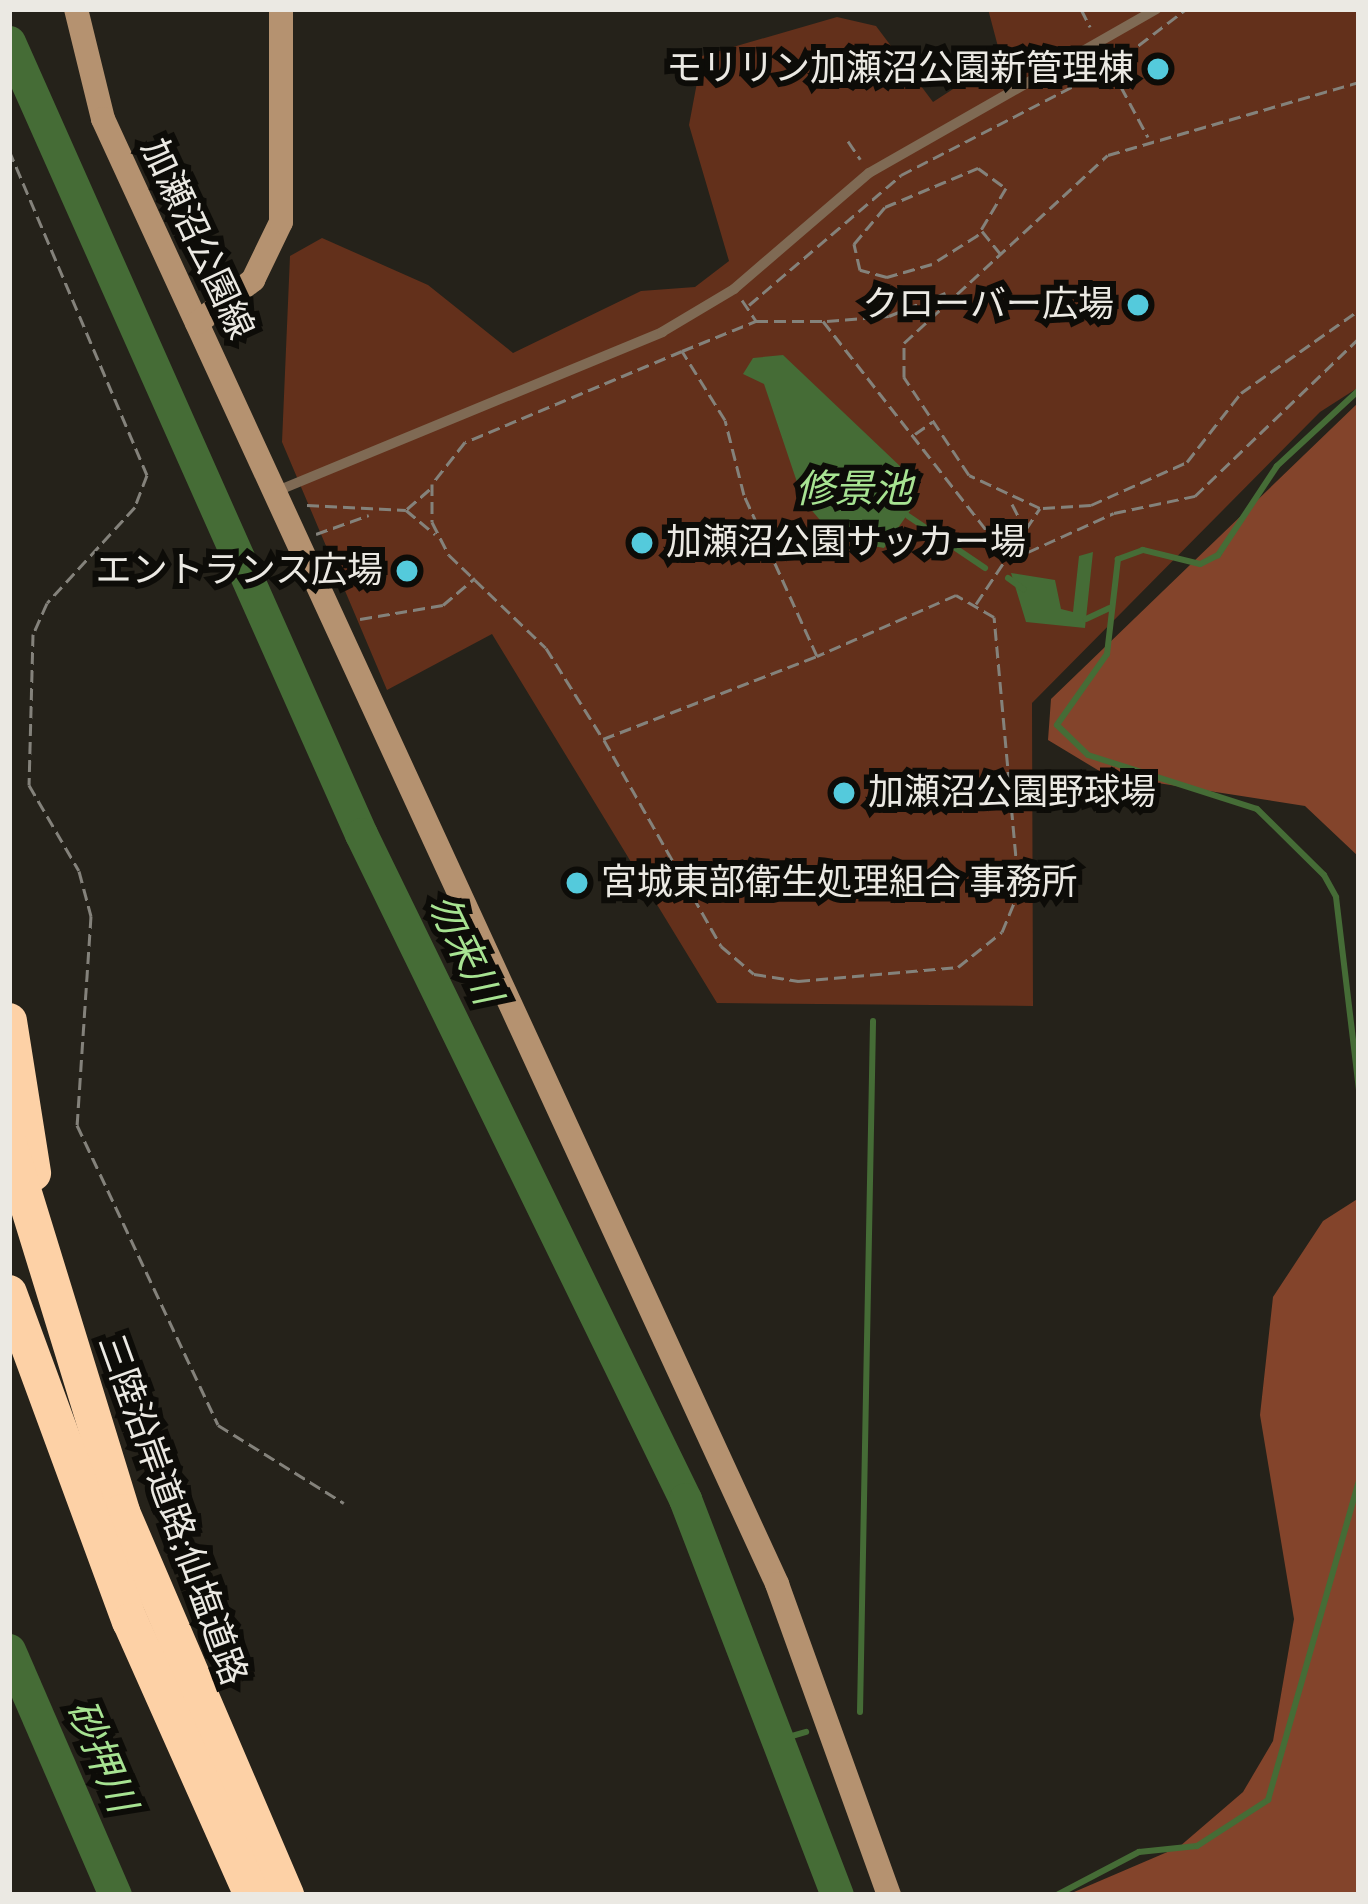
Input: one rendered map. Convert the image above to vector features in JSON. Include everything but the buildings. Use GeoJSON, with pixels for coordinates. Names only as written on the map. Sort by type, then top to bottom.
{"type":"FeatureCollection","features":[{"type":"Feature","properties":{"kind":"highway"},"geometry":{"type":"LineString","coordinates":[[9,1021],[51,1257],[122,1513]]}},
{"type":"Feature","properties":{"kind":"highway","name":"三陸沿岸道路;仙塩道路"},"geometry":{"type":"LineString","coordinates":[[9,1144],[122,1513],[286,1895]]}},
{"type":"Feature","properties":{"kind":"highway","name":"三陸沿岸道路;仙塩道路"},"geometry":{"type":"LineString","coordinates":[[9,1293],[139,1642],[252,1895]]}},
{"type":"Feature","properties":{"kind":"street","name":"加瀬沼公園線"},"geometry":{"type":"LineString","coordinates":[[76,9],[92,90],[777,1584],[890,1895]]}},
{"type":"Feature","properties":{"kind":"street"},"geometry":{"type":"LineString","coordinates":[[197,323],[253,280],[280,222],[281,9]]}},
{"type":"Feature","properties":{"kind":"lane"},"geometry":{"type":"LineString","coordinates":[[274,492],[618,352],[734,289],[869,173],[1156,9]]}},
{"type":"Feature","properties":{"kind":"path"},"geometry":{"type":"LineString","coordinates":[[1081,9],[1096,39]]}},
{"type":"Feature","properties":{"kind":"path"},"geometry":{"type":"LineString","coordinates":[[747,308],[901,176],[1110,67],[1186,9]]}},
{"type":"Feature","properties":{"kind":"path"},"geometry":{"type":"LineString","coordinates":[[1103,55],[1149,138]]}},
{"type":"Feature","properties":{"kind":"path"},"geometry":{"type":"LineString","coordinates":[[309,537],[373,514],[406,510],[431,488],[465,442],[756,321],[889,316],[947,292],[1004,258],[1072,180],[1149,138],[1359,82]]}},
{"type":"Feature","properties":{"kind":"path"},"geometry":{"type":"LineString","coordinates":[[848,141],[860,158]]}},
{"type":"Feature","properties":{"kind":"path"},"geometry":{"type":"LineString","coordinates":[[9,150],[147,475],[135,507],[47,603],[33,634],[29,784],[79,871],[91,916],[77,1125],[218,1425],[344,1503]]}},
{"type":"Feature","properties":{"kind":"path"},"geometry":{"type":"LineString","coordinates":[[996,171],[1004,200],[981,231],[932,264],[871,277],[854,244],[908,191],[950,173],[996,171]]}},
{"type":"Feature","properties":{"kind":"path"},"geometry":{"type":"LineString","coordinates":[[901,176],[908,191]]}},
{"type":"Feature","properties":{"kind":"path"},"geometry":{"type":"LineString","coordinates":[[981,231],[1004,258]]}},
{"type":"Feature","properties":{"kind":"path"},"geometry":{"type":"LineString","coordinates":[[734,289],[756,321]]}},
{"type":"Feature","properties":{"kind":"path"},"geometry":{"type":"LineString","coordinates":[[947,292],[904,343],[904,376],[969,475],[1011,502],[1040,508],[1091,505],[1186,462],[1241,393],[1359,310]]}},
{"type":"Feature","properties":{"kind":"path"},"geometry":{"type":"LineString","coordinates":[[823,321],[1009,548],[1028,552],[1114,512],[1195,496],[1359,338]]}},
{"type":"Feature","properties":{"kind":"path"},"geometry":{"type":"LineString","coordinates":[[682,351],[725,420],[744,495],[817,656]]}},
{"type":"Feature","properties":{"kind":"path"},"geometry":{"type":"LineString","coordinates":[[520,404],[526,417]]}},
{"type":"Feature","properties":{"kind":"path"},"geometry":{"type":"LineString","coordinates":[[914,435],[933,421]]}},
{"type":"Feature","properties":{"kind":"path"},"geometry":{"type":"LineString","coordinates":[[431,488],[437,535]]}},
{"type":"Feature","properties":{"kind":"path"},"geometry":{"type":"LineString","coordinates":[[302,501],[373,514]]}},
{"type":"Feature","properties":{"kind":"path"},"geometry":{"type":"LineString","coordinates":[[1011,502],[1022,524]]}},
{"type":"Feature","properties":{"kind":"path"},"geometry":{"type":"LineString","coordinates":[[975,606],[1022,524],[1040,508]]}},
{"type":"Feature","properties":{"kind":"path"},"geometry":{"type":"LineString","coordinates":[[406,510],[437,535],[546,648],[722,946],[754,974],[798,981],[958,967],[1002,932],[1019,891],[994,616],[956,595],[817,656],[603,739]]}},
{"type":"Feature","properties":{"kind":"path"},"geometry":{"type":"LineString","coordinates":[[347,624],[443,605],[475,578]]}},
{"type":"Feature","properties":{"kind":"shaded area"},"geometry":{"type":"Polygon","coordinates":[[[988,9],[1359,9],[1359,387],[1320,412],[1032,703],[1033,1006],[717,1003],[492,634],[387,690],[282,442],[290,256],[322,238],[428,285],[513,353],[641,291],[695,287],[729,261],[689,125],[702,56],[837,17],[876,26],[933,102],[1001,58],[988,9]]]}},
{"type":"Feature","properties":{"kind":"shaded area"},"geometry":{"type":"Polygon","coordinates":[[[1359,402],[1359,857],[1305,806],[1106,775],[1048,740],[1051,699],[1359,402]]]}},
{"type":"Feature","properties":{"kind":"shaded area"},"geometry":{"type":"Polygon","coordinates":[[[1359,1198],[1359,1895],[1067,1895],[1179,1847],[1243,1792],[1273,1741],[1294,1619],[1260,1415],[1273,1297],[1323,1221],[1359,1198]]]}},
{"type":"Feature","properties":{"kind":"water","name":"修景池"},"geometry":{"type":"Polygon","coordinates":[[[783,355],[902,468],[914,505],[884,548],[836,539],[803,500],[764,384],[743,374],[753,358],[783,355]]]}},
{"type":"Feature","properties":{"kind":"water"},"geometry":{"type":"Polygon","coordinates":[[[1093,552],[1085,628],[1026,622],[1011,573],[1055,580],[1061,609],[1073,612],[1079,556],[1093,552]]]}},
{"type":"Feature","properties":{"kind":"waterway","name":"勿来川"},"geometry":{"type":"LineString","coordinates":[[9,42],[361,834],[685,1499],[837,1895]]}},
{"type":"Feature","properties":{"kind":"waterway"},"geometry":{"type":"LineString","coordinates":[[1359,390],[1277,466],[1218,555],[1200,564],[1143,550],[1118,559],[1107,654],[1057,725],[1088,755],[1257,809],[1324,875],[1336,897],[1359,1091]]}},
{"type":"Feature","properties":{"kind":"waterway"},"geometry":{"type":"LineString","coordinates":[[908,516],[985,568]]}},
{"type":"Feature","properties":{"kind":"waterway"},"geometry":{"type":"LineString","coordinates":[[1008,578],[1023,589]]}},
{"type":"Feature","properties":{"kind":"waterway"},"geometry":{"type":"LineString","coordinates":[[1086,619],[1110,608]]}},
{"type":"Feature","properties":{"kind":"waterway"},"geometry":{"type":"LineString","coordinates":[[860,1712],[873,1021]]}},
{"type":"Feature","properties":{"kind":"waterway"},"geometry":{"type":"LineString","coordinates":[[1057,1895],[1139,1852],[1197,1846],[1268,1800],[1359,1481]]}},
{"type":"Feature","properties":{"kind":"waterway","name":"砂押川"},"geometry":{"type":"LineString","coordinates":[[9,1650],[115,1895]]}},
{"type":"Feature","properties":{"kind":"waterway"},"geometry":{"type":"LineString","coordinates":[[785,1738],[806,1732]]}},
{"type":"Feature","properties":{"kind":"place","name":"モリリン加瀬沼公園新管理棟"},"geometry":{"type":"Point","coordinates":[1158,69]}},
{"type":"Feature","properties":{"kind":"place","name":"クローバー広場"},"geometry":{"type":"Point","coordinates":[1138,305]}},
{"type":"Feature","properties":{"kind":"place","name":"加瀬沼公園サッカー場"},"geometry":{"type":"Point","coordinates":[642,543]}},
{"type":"Feature","properties":{"kind":"place","name":"エントランス広場"},"geometry":{"type":"Point","coordinates":[407,571]}},
{"type":"Feature","properties":{"kind":"place","name":"加瀬沼公園野球場"},"geometry":{"type":"Point","coordinates":[844,793]}},
{"type":"Feature","properties":{"kind":"place","name":"宮城東部衛生処理組合 事務所"},"geometry":{"type":"Point","coordinates":[577,883]}}]}
